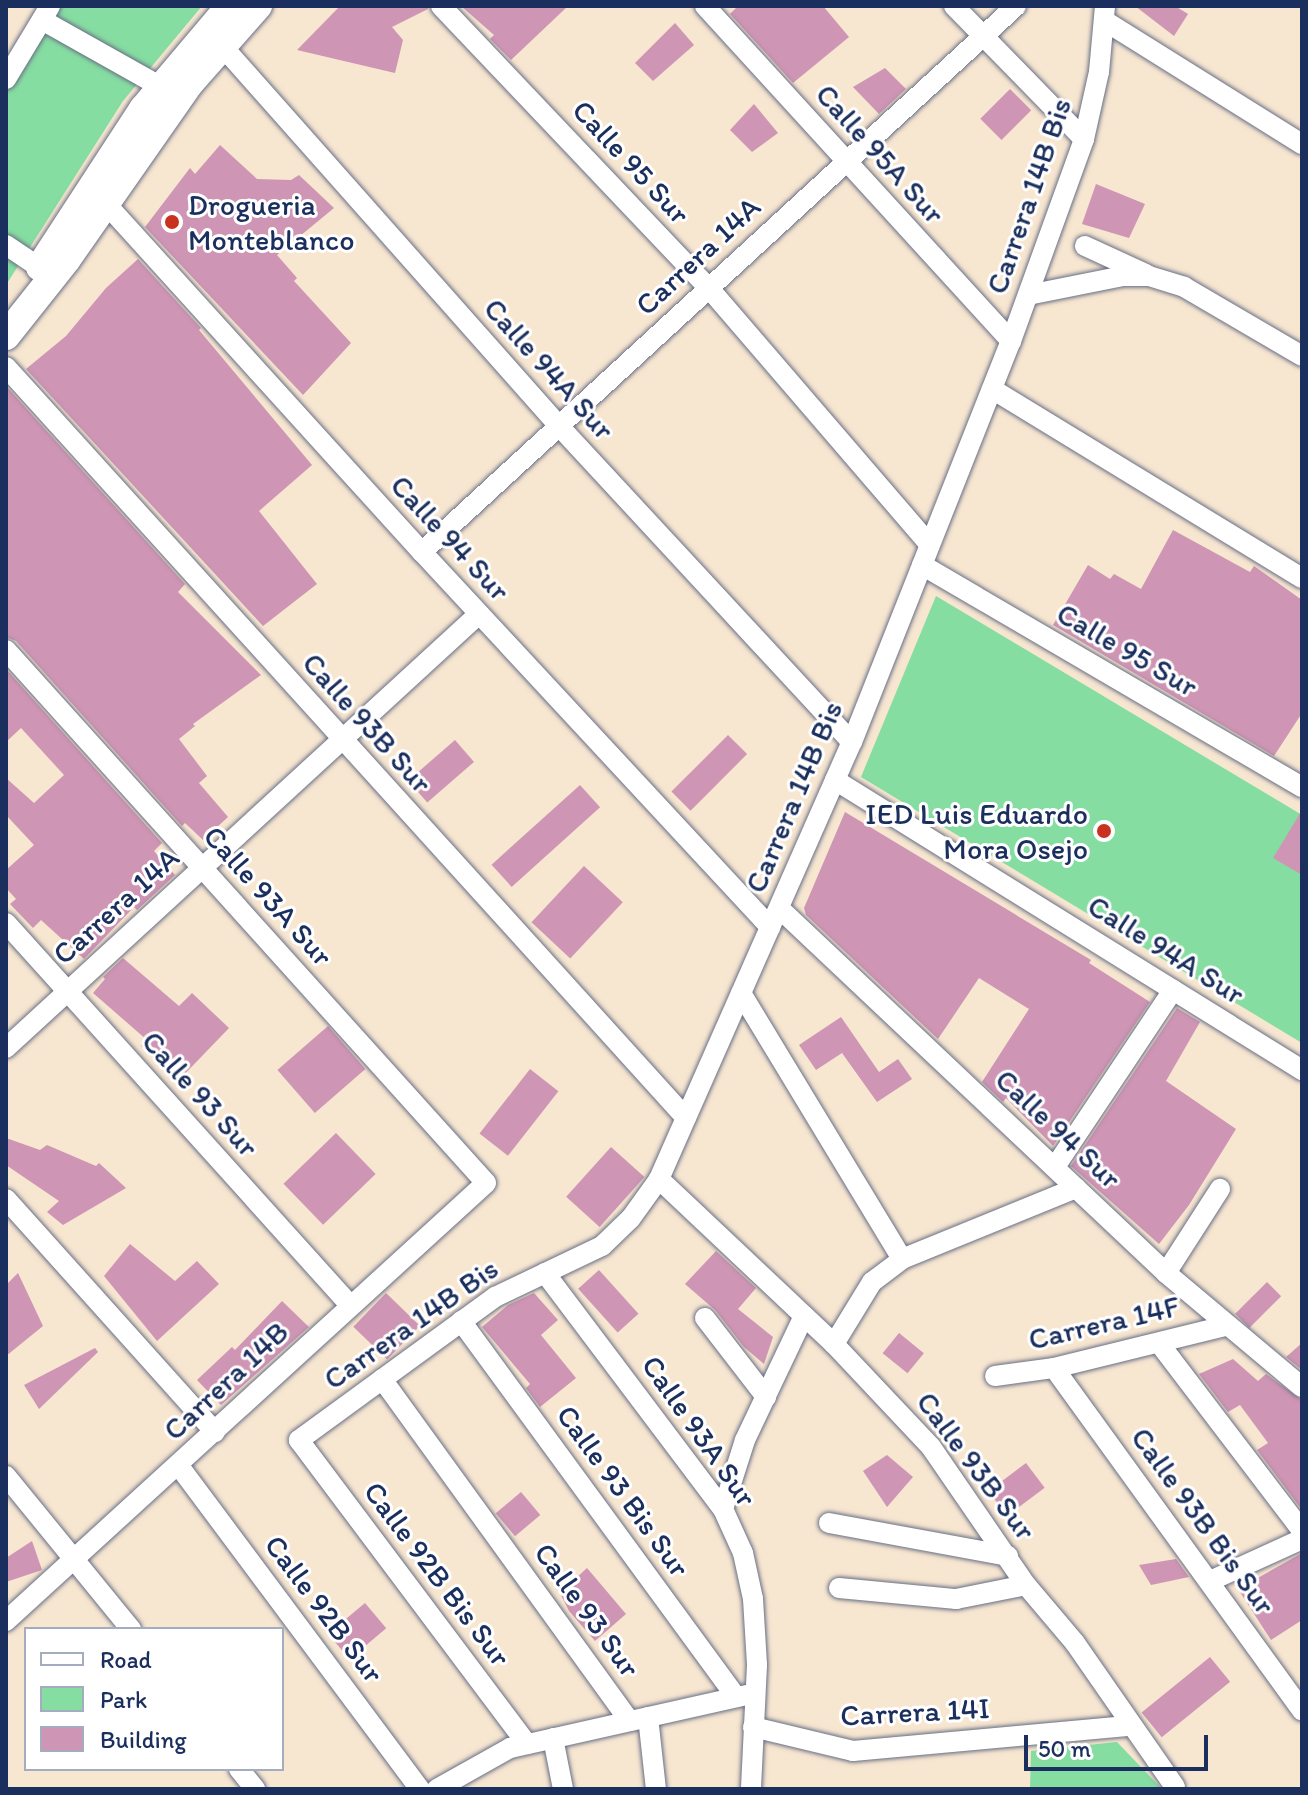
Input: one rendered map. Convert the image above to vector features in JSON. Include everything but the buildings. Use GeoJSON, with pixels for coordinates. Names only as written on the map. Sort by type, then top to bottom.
{"type":"FeatureCollection","features":[{"type":"Feature","properties":{"kind":"main road"},"geometry":{"type":"LineString","coordinates":[[6,336],[98,194],[170,92],[214,38],[230,6]]}},
{"type":"Feature","properties":{"kind":"main road"},"geometry":{"type":"LineString","coordinates":[[214,38],[258,6]]}},
{"type":"Feature","properties":{"kind":"main road"},"geometry":{"type":"LineString","coordinates":[[6,311],[47,273]]}},
{"type":"Feature","properties":{"kind":"street","name":"Calle 95 Sur"},"geometry":{"type":"LineString","coordinates":[[441,6],[708,287],[930,545]]}},
{"type":"Feature","properties":{"kind":"street","name":"Calle 95A Sur"},"geometry":{"type":"LineString","coordinates":[[705,6],[1011,341]]}},
{"type":"Feature","properties":{"kind":"street"},"geometry":{"type":"LineString","coordinates":[[954,6],[1084,139]]}},
{"type":"Feature","properties":{"kind":"street","name":"Carrera 14A"},"geometry":{"type":"LineString","coordinates":[[422,552],[1016,6]]}},
{"type":"Feature","properties":{"kind":"street"},"geometry":{"type":"LineString","coordinates":[[6,79],[46,13],[170,92]]}},
{"type":"Feature","properties":{"kind":"street"},"geometry":{"type":"LineString","coordinates":[[1105,14],[1302,144]]}},
{"type":"Feature","properties":{"kind":"street","name":"Carrera 14B Bis"},"geometry":{"type":"LineString","coordinates":[[299,1440],[495,1297],[602,1246],[631,1218],[659,1179],[852,742],[1011,341],[1084,139],[1099,72],[1105,14]]}},
{"type":"Feature","properties":{"kind":"street","name":"Calle 94A Sur"},"geometry":{"type":"LineString","coordinates":[[214,38],[559,426],[852,742]]}},
{"type":"Feature","properties":{"kind":"street","name":"Calle 94 Sur"},"geometry":{"type":"LineString","coordinates":[[98,194],[479,614],[774,917],[1055,1167],[1225,1326],[1302,1387]]}},
{"type":"Feature","properties":{"kind":"street"},"geometry":{"type":"LineString","coordinates":[[6,245],[47,273]]}},
{"type":"Feature","properties":{"kind":"street"},"geometry":{"type":"LineString","coordinates":[[1085,246],[1149,276],[1184,287],[1302,356]]}},
{"type":"Feature","properties":{"kind":"street"},"geometry":{"type":"LineString","coordinates":[[1028,295],[1123,276],[1149,276]]}},
{"type":"Feature","properties":{"kind":"street","name":"Calle 93B Sur"},"geometry":{"type":"LineString","coordinates":[[6,367],[686,1118]]}},
{"type":"Feature","properties":{"kind":"street"},"geometry":{"type":"LineString","coordinates":[[992,389],[1302,578]]}},
{"type":"Feature","properties":{"kind":"street","name":"Calle 95 Sur"},"geometry":{"type":"LineString","coordinates":[[922,565],[1299,778]]}},
{"type":"Feature","properties":{"kind":"street","name":"Carrera 14A"},"geometry":{"type":"LineString","coordinates":[[6,1048],[479,614]]}},
{"type":"Feature","properties":{"kind":"street","name":"Calle 93A Sur"},"geometry":{"type":"LineString","coordinates":[[6,650],[486,1183]]}},
{"type":"Feature","properties":{"kind":"street","name":"Calle 94A Sur"},"geometry":{"type":"LineString","coordinates":[[835,780],[1302,1070]]}},
{"type":"Feature","properties":{"kind":"street","name":"Calle 93 Sur"},"geometry":{"type":"LineString","coordinates":[[6,923],[350,1305]]}},
{"type":"Feature","properties":{"kind":"street"},"geometry":{"type":"LineString","coordinates":[[1055,1167],[1173,990]]}},
{"type":"Feature","properties":{"kind":"street"},"geometry":{"type":"LineString","coordinates":[[741,993],[902,1259]]}},
{"type":"Feature","properties":{"kind":"street","name":"Calle 93B Sur"},"geometry":{"type":"LineString","coordinates":[[659,1179],[834,1344],[931,1447],[1026,1585],[1075,1643],[1175,1787]]}},
{"type":"Feature","properties":{"kind":"street","name":"Carrera 14B"},"geometry":{"type":"LineString","coordinates":[[6,1621],[486,1183]]}},
{"type":"Feature","properties":{"kind":"street"},"geometry":{"type":"LineString","coordinates":[[834,1344],[872,1282],[902,1259],[1076,1188]]}},
{"type":"Feature","properties":{"kind":"street"},"geometry":{"type":"LineString","coordinates":[[1166,1273],[1220,1189]]}},
{"type":"Feature","properties":{"kind":"street"},"geometry":{"type":"LineString","coordinates":[[6,1199],[215,1432]]}},
{"type":"Feature","properties":{"kind":"street","name":"Calle 93A Sur"},"geometry":{"type":"LineString","coordinates":[[545,1273],[723,1509],[743,1553],[753,1599],[757,1665],[745,1695],[753,1727],[751,1789]]}},
{"type":"Feature","properties":{"kind":"street"},"geometry":{"type":"LineString","coordinates":[[723,1509],[745,1440],[804,1316]]}},
{"type":"Feature","properties":{"kind":"street"},"geometry":{"type":"LineString","coordinates":[[705,1318],[766,1397]]}},
{"type":"Feature","properties":{"kind":"street","name":"Calle 93 Bis Sur"},"geometry":{"type":"LineString","coordinates":[[461,1321],[745,1695]]}},
{"type":"Feature","properties":{"kind":"street","name":"Carrera 14F"},"geometry":{"type":"LineString","coordinates":[[995,1376],[1054,1368],[1225,1326]]}},
{"type":"Feature","properties":{"kind":"street"},"geometry":{"type":"LineString","coordinates":[[1159,1343],[1302,1531]]}},
{"type":"Feature","properties":{"kind":"street","name":"Calle 93B Bis Sur"},"geometry":{"type":"LineString","coordinates":[[1054,1368],[1302,1711]]}},
{"type":"Feature","properties":{"kind":"street","name":"Calle 93 Sur"},"geometry":{"type":"LineString","coordinates":[[382,1379],[639,1719],[656,1789]]}},
{"type":"Feature","properties":{"kind":"street","name":"Calle 92B Bis Sur"},"geometry":{"type":"LineString","coordinates":[[299,1440],[527,1744]]}},
{"type":"Feature","properties":{"kind":"street","name":"Calle 92B Sur"},"geometry":{"type":"LineString","coordinates":[[179,1466],[420,1789]]}},
{"type":"Feature","properties":{"kind":"street"},"geometry":{"type":"LineString","coordinates":[[6,1476],[129,1627]]}},
{"type":"Feature","properties":{"kind":"street"},"geometry":{"type":"LineString","coordinates":[[829,1523],[1008,1556]]}},
{"type":"Feature","properties":{"kind":"street"},"geometry":{"type":"LineString","coordinates":[[1210,1581],[1302,1539]]}},
{"type":"Feature","properties":{"kind":"street"},"geometry":{"type":"LineString","coordinates":[[839,1588],[956,1599],[1026,1585]]}},
{"type":"Feature","properties":{"kind":"street"},"geometry":{"type":"LineString","coordinates":[[437,1789],[510,1748],[745,1695]]}},
{"type":"Feature","properties":{"kind":"street","name":"Carrera 14I"},"geometry":{"type":"LineString","coordinates":[[753,1727],[853,1751],[1130,1726]]}},
{"type":"Feature","properties":{"kind":"street"},"geometry":{"type":"LineString","coordinates":[[553,1738],[563,1789]]}},
{"type":"Feature","properties":{"kind":"street"},"geometry":{"type":"LineString","coordinates":[[241,1771],[255,1789]]}},
{"type":"Feature","properties":{"kind":"green space"},"geometry":{"type":"Polygon","coordinates":[[[60,6],[202,6],[123,101],[6,285],[6,93],[60,6]]]}},
{"type":"Feature","properties":{"kind":"green space"},"geometry":{"type":"Polygon","coordinates":[[[936,596],[1302,815],[1302,1043],[861,777],[936,596]]]}},
{"type":"Feature","properties":{"kind":"green space"},"geometry":{"type":"Polygon","coordinates":[[[1117,1742],[1162,1789],[1030,1789],[1031,1751],[1117,1742]]]}},
{"type":"Feature","properties":{"kind":"place","name":"Drogueria Monteblanco"},"geometry":{"type":"Point","coordinates":[172,222]}},
{"type":"Feature","properties":{"kind":"place","name":"IED Luis Eduardo Mora Osejo"},"geometry":{"type":"Point","coordinates":[1104,831]}}]}
